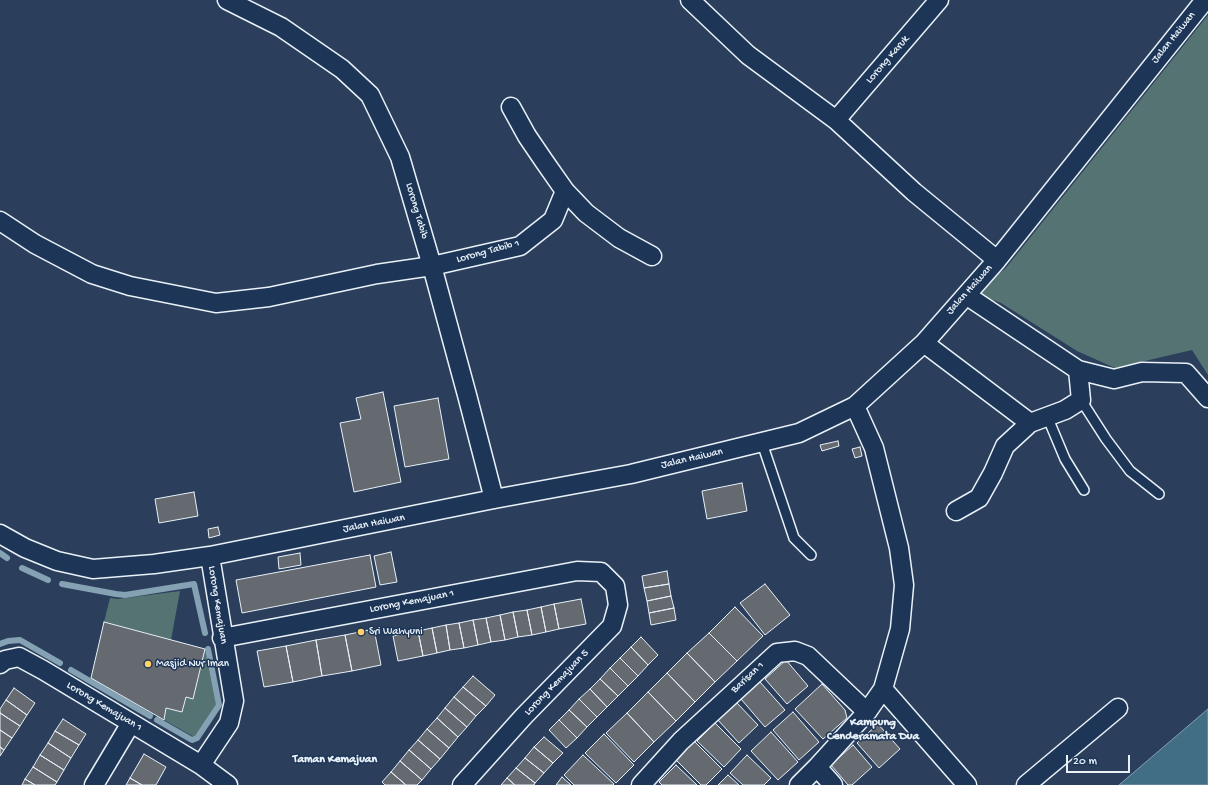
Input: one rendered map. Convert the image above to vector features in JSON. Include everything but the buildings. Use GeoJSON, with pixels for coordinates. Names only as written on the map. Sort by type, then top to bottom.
{"type":"FeatureCollection","features":[{"type":"Feature","properties":{"kind":"street","name":"Lorong Tabib"},"geometry":{"type":"LineString","coordinates":[[226,0],[282,27],[342,69],[370,95],[400,157],[468,395],[494,499]]}},
{"type":"Feature","properties":{"kind":"street"},"geometry":{"type":"LineString","coordinates":[[690,0],[748,56],[836,120],[914,192],[997,260]]}},
{"type":"Feature","properties":{"kind":"street","name":"Lorong Karuk"},"geometry":{"type":"LineString","coordinates":[[836,120],[940,0]]}},
{"type":"Feature","properties":{"kind":"street","name":"Jalan Haiwan"},"geometry":{"type":"LineString","coordinates":[[0,534],[25,548],[57,561],[93,569],[154,564],[210,556],[494,499],[631,474],[799,433],[855,406],[924,344],[997,260],[1205,0]]}},
{"type":"Feature","properties":{"kind":"street"},"geometry":{"type":"LineString","coordinates":[[511,108],[527,136],[565,191],[586,213],[619,238],[652,256]]}},
{"type":"Feature","properties":{"kind":"street","name":"Lorong Tabib 1"},"geometry":{"type":"LineString","coordinates":[[0,221],[35,244],[92,274],[130,286],[216,303],[269,297],[377,274],[432,266],[520,246],[553,220],[565,191]]}},
{"type":"Feature","properties":{"kind":"street"},"geometry":{"type":"LineString","coordinates":[[966,295],[1078,370],[1114,379],[1142,372],[1186,373],[1208,398]]}},
{"type":"Feature","properties":{"kind":"street"},"geometry":{"type":"LineString","coordinates":[[924,344],[1030,423]]}},
{"type":"Feature","properties":{"kind":"street"},"geometry":{"type":"LineString","coordinates":[[956,511],[979,498],[993,473],[1005,446],[1030,423],[1065,410],[1081,400],[1078,370]]}},
{"type":"Feature","properties":{"kind":"street"},"geometry":{"type":"LineString","coordinates":[[799,785],[867,712],[883,689],[900,628],[904,585],[899,548],[874,448],[855,406]]}},
{"type":"Feature","properties":{"kind":"street","name":"Lorong Kemajuan"},"geometry":{"type":"LineString","coordinates":[[201,765],[229,722],[234,701],[222,638],[210,556]]}},
{"type":"Feature","properties":{"kind":"street","name":"Lorong Kemajuan 1"},"geometry":{"type":"LineString","coordinates":[[222,638],[577,571],[601,572]]}},
{"type":"Feature","properties":{"kind":"street","name":"Lorong Kemajuan 5"},"geometry":{"type":"LineString","coordinates":[[462,785],[524,716],[612,626],[618,605],[615,586],[601,572]]}},
{"type":"Feature","properties":{"kind":"street","name":"Barisan 1"},"geometry":{"type":"LineString","coordinates":[[641,785],[681,741],[776,653],[795,651],[808,656],[867,712]]}},
{"type":"Feature","properties":{"kind":"street","name":"Lorong Kemajuan 1"},"geometry":{"type":"LineString","coordinates":[[0,664],[5,660],[18,657],[43,670],[201,765],[228,785]]}},
{"type":"Feature","properties":{"kind":"street"},"geometry":{"type":"LineString","coordinates":[[883,689],[967,785]]}},
{"type":"Feature","properties":{"kind":"street"},"geometry":{"type":"LineString","coordinates":[[1026,785],[1118,708]]}},
{"type":"Feature","properties":{"kind":"street"},"geometry":{"type":"LineString","coordinates":[[94,785],[131,723]]}},
{"type":"Feature","properties":{"kind":"street"},"geometry":{"type":"LineString","coordinates":[[817,767],[833,785]]}},
{"type":"Feature","properties":{"kind":"lane"},"geometry":{"type":"LineString","coordinates":[[1081,400],[1106,439],[1130,471],[1159,494]]}},
{"type":"Feature","properties":{"kind":"lane"},"geometry":{"type":"LineString","coordinates":[[1047,416],[1065,459],[1084,490]]}},
{"type":"Feature","properties":{"kind":"lane"},"geometry":{"type":"LineString","coordinates":[[762,443],[794,538],[811,555]]}},
{"type":"Feature","properties":{"kind":"green space"},"geometry":{"type":"Polygon","coordinates":[[[1208,15],[1208,375],[1192,350],[1115,368],[1077,351],[1001,303],[971,292],[1005,269],[1208,15]]]}},
{"type":"Feature","properties":{"kind":"green space"},"geometry":{"type":"Polygon","coordinates":[[[180,591],[171,640],[104,622],[110,598],[118,599],[180,591]]]}},
{"type":"Feature","properties":{"kind":"green space"},"geometry":{"type":"Polygon","coordinates":[[[205,649],[216,704],[194,737],[164,720],[166,708],[182,712],[186,697],[205,649]]]}},
{"type":"Feature","properties":{"kind":"water"},"geometry":{"type":"Polygon","coordinates":[[[1208,709],[1208,785],[1119,785],[1208,709]]]}},
{"type":"Feature","properties":{"kind":"waterway"},"geometry":{"type":"LineString","coordinates":[[0,553],[7,558]]}},
{"type":"Feature","properties":{"kind":"waterway"},"geometry":{"type":"LineString","coordinates":[[22,568],[48,580]]}},
{"type":"Feature","properties":{"kind":"waterway"},"geometry":{"type":"LineString","coordinates":[[62,584],[125,595],[194,584],[205,633]]}},
{"type":"Feature","properties":{"kind":"waterway"},"geometry":{"type":"LineString","coordinates":[[0,644],[8,641],[20,640],[60,663]]}},
{"type":"Feature","properties":{"kind":"waterway"},"geometry":{"type":"LineString","coordinates":[[157,720],[192,740],[197,738],[219,705],[208,649]]}},
{"type":"Feature","properties":{"kind":"waterway"},"geometry":{"type":"LineString","coordinates":[[71,670],[150,716]]}},
{"type":"Feature","properties":{"kind":"place","name":"Sri Wahyuni"},"geometry":{"type":"Point","coordinates":[361,632]}},
{"type":"Feature","properties":{"kind":"place","name":"Masjid Nur Iman"},"geometry":{"type":"Point","coordinates":[148,664]}},
{"type":"Feature","properties":{"kind":"district","name":"Kampung Cenderamata Dua"},"geometry":{"type":"Point","coordinates":[873,730]}},
{"type":"Feature","properties":{"kind":"district","name":"Taman Kemajuan"},"geometry":{"type":"Point","coordinates":[335,760]}}]}
